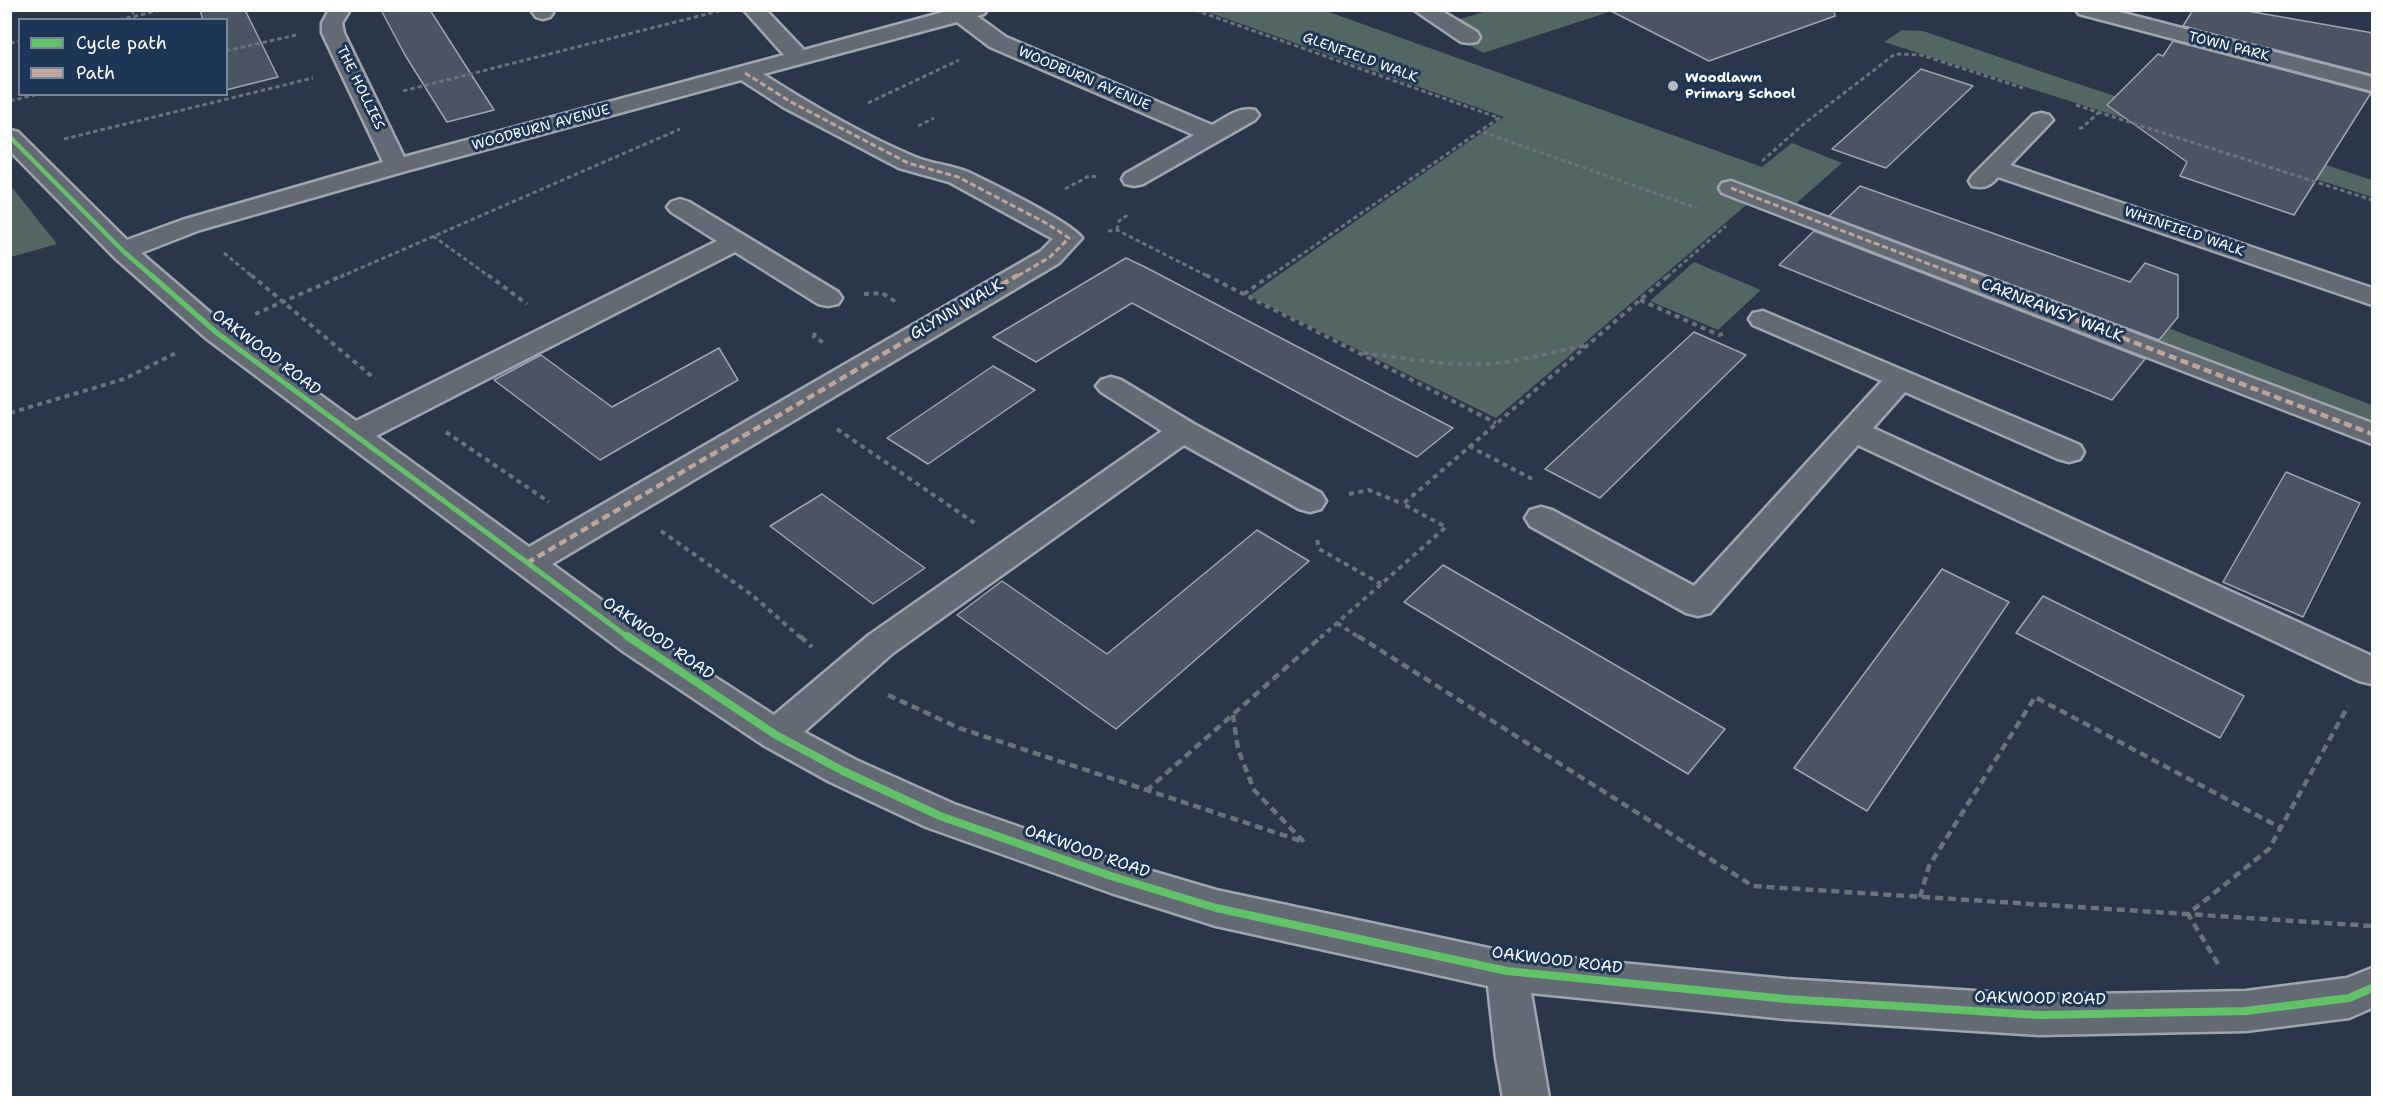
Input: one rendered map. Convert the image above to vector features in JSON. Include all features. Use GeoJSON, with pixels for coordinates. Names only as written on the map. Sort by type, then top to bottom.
{"type":"FeatureCollection","features":[{"type":"Feature","properties":{"kind":"street"},"geometry":{"type":"LineString","coordinates":[[754,10],[800,58]]}},
{"type":"Feature","properties":{"kind":"street"},"geometry":{"type":"LineString","coordinates":[[1424,10],[1469,37]]}},
{"type":"Feature","properties":{"kind":"street","name":"TOWN PARK"},"geometry":{"type":"LineString","coordinates":[[2086,10],[2373,84]]}},
{"type":"Feature","properties":{"kind":"street","name":"WOODBURN AVENUE"},"geometry":{"type":"LineString","coordinates":[[123,251],[191,225],[398,166],[969,13],[998,42],[1212,134]]}},
{"type":"Feature","properties":{"kind":"street","name":"THE HOLLIES"},"geometry":{"type":"LineString","coordinates":[[336,18],[351,69],[398,166]]}},
{"type":"Feature","properties":{"kind":"street"},"geometry":{"type":"LineString","coordinates":[[745,74],[791,102],[908,163],[958,177],[1069,238]]}},
{"type":"Feature","properties":{"kind":"street"},"geometry":{"type":"LineString","coordinates":[[1134,179],[1247,115]]}},
{"type":"Feature","properties":{"kind":"street","name":"WHINFIELD WALK"},"geometry":{"type":"LineString","coordinates":[[2041,120],[1987,175],[2373,297]]}},
{"type":"Feature","properties":{"kind":"street","name":"OAKWOOD ROAD"},"geometry":{"type":"LineString","coordinates":[[17,143],[123,251],[217,333],[636,643],[776,735],[843,771],[940,816],[1111,876],[1216,908],[1507,971],[1786,999],[2038,1015],[2246,1011],[2349,998],[2373,988]]}},
{"type":"Feature","properties":{"kind":"street","name":"CARNRAWSY WALK"},"geometry":{"type":"LineString","coordinates":[[1731,188],[2373,434]]}},
{"type":"Feature","properties":{"kind":"street"},"geometry":{"type":"LineString","coordinates":[[680,207],[828,298]]}},
{"type":"Feature","properties":{"kind":"street","name":"GLYNN WALK"},"geometry":{"type":"LineString","coordinates":[[527,563],[1050,257],[1069,238]]}},
{"type":"Feature","properties":{"kind":"street"},"geometry":{"type":"LineString","coordinates":[[353,435],[735,242]]}},
{"type":"Feature","properties":{"kind":"street"},"geometry":{"type":"LineString","coordinates":[[1763,319],[2069,452]]}},
{"type":"Feature","properties":{"kind":"street"},"geometry":{"type":"LineString","coordinates":[[1541,518],[1698,604],[1901,378]]}},
{"type":"Feature","properties":{"kind":"street"},"geometry":{"type":"LineString","coordinates":[[1111,386],[1184,431],[1310,501]]}},
{"type":"Feature","properties":{"kind":"street"},"geometry":{"type":"LineString","coordinates":[[776,735],[881,644],[1184,431]]}},
{"type":"Feature","properties":{"kind":"street"},"geometry":{"type":"LineString","coordinates":[[1853,431],[2370,670]]}},
{"type":"Feature","properties":{"kind":"street"},"geometry":{"type":"LineString","coordinates":[[1507,971],[1518,1058],[1526,1098]]}},
{"type":"Feature","properties":{"kind":"path"},"geometry":{"type":"LineString","coordinates":[[132,10],[134,16]]}},
{"type":"Feature","properties":{"kind":"path"},"geometry":{"type":"LineString","coordinates":[[126,18],[161,10]]}},
{"type":"Feature","properties":{"kind":"path"},"geometry":{"type":"LineString","coordinates":[[366,100],[719,10]]}},
{"type":"Feature","properties":{"kind":"path"},"geometry":{"type":"LineString","coordinates":[[228,50],[336,18]]}},
{"type":"Feature","properties":{"kind":"path"},"geometry":{"type":"LineString","coordinates":[[829,121],[998,42]]}},
{"type":"Feature","properties":{"kind":"path"},"geometry":{"type":"LineString","coordinates":[[17,143],[351,69]]}},
{"type":"Feature","properties":{"kind":"path"},"geometry":{"type":"LineString","coordinates":[[10,101],[30,96]]}},
{"type":"Feature","properties":{"kind":"path"},"geometry":{"type":"LineString","coordinates":[[10,413],[124,379],[281,301],[688,125]]}},
{"type":"Feature","properties":{"kind":"path"},"geometry":{"type":"LineString","coordinates":[[1244,294],[1482,132],[1732,221]]}},
{"type":"Feature","properties":{"kind":"path"},"geometry":{"type":"LineString","coordinates":[[1025,212],[1089,176],[1134,179]]}},
{"type":"Feature","properties":{"kind":"path"},"geometry":{"type":"LineString","coordinates":[[1403,504],[1759,198]]}},
{"type":"Feature","properties":{"kind":"path"},"geometry":{"type":"LineString","coordinates":[[1069,238],[1117,230],[1496,423]]}},
{"type":"Feature","properties":{"kind":"path"},"geometry":{"type":"LineString","coordinates":[[432,236],[562,329]]}},
{"type":"Feature","properties":{"kind":"path"},"geometry":{"type":"LineString","coordinates":[[1640,300],[1719,335],[1763,319]]}},
{"type":"Feature","properties":{"kind":"path"},"geometry":{"type":"LineString","coordinates":[[1360,353],[1444,363],[1482,364],[1524,360],[1587,346]]}},
{"type":"Feature","properties":{"kind":"path"},"geometry":{"type":"LineString","coordinates":[[799,403],[1014,550]]}},
{"type":"Feature","properties":{"kind":"path"},"geometry":{"type":"LineString","coordinates":[[1469,446],[1531,477],[1541,518]]}},
{"type":"Feature","properties":{"kind":"path"},"geometry":{"type":"LineString","coordinates":[[1146,791],[1446,527],[1403,504],[1369,490],[1310,501],[1319,549],[1381,584]]}},
{"type":"Feature","properties":{"kind":"path"},"geometry":{"type":"LineString","coordinates":[[623,505],[752,595],[844,675],[959,728],[1304,842],[1254,789],[1238,749],[1233,715]]}},
{"type":"Feature","properties":{"kind":"path"},"geometry":{"type":"LineString","coordinates":[[1337,623],[1753,886],[2373,926]]}},
{"type":"Feature","properties":{"kind":"path"},"geometry":{"type":"LineString","coordinates":[[2188,914],[2270,849],[2370,670]]}},
{"type":"Feature","properties":{"kind":"path"},"geometry":{"type":"LineString","coordinates":[[1920,897],[1929,866],[2035,697],[2281,828]]}},
{"type":"Feature","properties":{"kind":"green space"},"geometry":{"type":"Polygon","coordinates":[[[1205,11],[1326,11],[1762,167],[1792,143],[1842,163],[1792,207],[1758,195],[1496,418],[1249,296],[1504,117],[1205,11]]]}},
{"type":"Feature","properties":{"kind":"green space"},"geometry":{"type":"Polygon","coordinates":[[[1487,11],[1612,11],[1483,53],[1437,26],[1487,11]]]}},
{"type":"Feature","properties":{"kind":"green space"},"geometry":{"type":"Polygon","coordinates":[[[1902,30],[1923,31],[2372,180],[2372,197],[1884,42],[1902,30]]]}},
{"type":"Feature","properties":{"kind":"green space"},"geometry":{"type":"Polygon","coordinates":[[[11,186],[57,244],[11,257],[11,186]]]}},
{"type":"Feature","properties":{"kind":"green space"},"geometry":{"type":"Polygon","coordinates":[[[1694,262],[1761,290],[1718,330],[1650,301],[1694,262]]]}},
{"type":"Feature","properties":{"kind":"green space"},"geometry":{"type":"Polygon","coordinates":[[[2160,325],[2372,405],[2372,429],[2122,333],[2126,326],[2160,325]]]}},
{"type":"Feature","properties":{"kind":"building"},"geometry":{"type":"Polygon","coordinates":[[[200,10],[245,10],[278,77],[228,90],[228,18],[202,18],[200,10]]]}},
{"type":"Feature","properties":{"kind":"building"},"geometry":{"type":"Polygon","coordinates":[[[381,10],[430,10],[494,110],[447,122],[405,55],[381,10]]]}},
{"type":"Feature","properties":{"kind":"building"},"geometry":{"type":"Polygon","coordinates":[[[1609,10],[1834,10],[1835,16],[1709,61],[1609,10]]]}},
{"type":"Feature","properties":{"kind":"building"},"geometry":{"type":"Polygon","coordinates":[[[2193,10],[2242,10],[2373,33],[2373,75],[2183,26],[2193,10]]]}},
{"type":"Feature","properties":{"kind":"building"},"geometry":{"type":"Polygon","coordinates":[[[2173,41],[2371,93],[2294,215],[2180,176],[2187,162],[2107,105],[2158,54],[2163,56],[2173,41]]]}},
{"type":"Feature","properties":{"kind":"building"},"geometry":{"type":"Polygon","coordinates":[[[1921,69],[1973,86],[1886,168],[1832,149],[1921,69]]]}},
{"type":"Feature","properties":{"kind":"building"},"geometry":{"type":"Polygon","coordinates":[[[1860,186],[2130,282],[2145,263],[2178,275],[2178,317],[2159,340],[1829,216],[1860,186]]]}},
{"type":"Feature","properties":{"kind":"building"},"geometry":{"type":"Polygon","coordinates":[[[1814,231],[2145,359],[2112,400],[1779,265],[1814,231]]]}},
{"type":"Feature","properties":{"kind":"building"},"geometry":{"type":"Polygon","coordinates":[[[1126,258],[1453,428],[1417,457],[1132,303],[1036,362],[993,337],[1126,258]]]}},
{"type":"Feature","properties":{"kind":"building"},"geometry":{"type":"Polygon","coordinates":[[[1694,332],[1746,355],[1600,498],[1545,469],[1694,332]]]}},
{"type":"Feature","properties":{"kind":"building"},"geometry":{"type":"Polygon","coordinates":[[[719,348],[738,380],[600,460],[494,380],[541,355],[612,407],[719,348]]]}},
{"type":"Feature","properties":{"kind":"building"},"geometry":{"type":"Polygon","coordinates":[[[993,366],[1035,390],[928,464],[887,438],[993,366]]]}},
{"type":"Feature","properties":{"kind":"building"},"geometry":{"type":"Polygon","coordinates":[[[2286,472],[2360,503],[2303,617],[2223,582],[2286,472]]]}},
{"type":"Feature","properties":{"kind":"building"},"geometry":{"type":"Polygon","coordinates":[[[822,494],[925,568],[873,604],[770,526],[822,494]]]}},
{"type":"Feature","properties":{"kind":"building"},"geometry":{"type":"Polygon","coordinates":[[[1257,530],[1309,561],[1116,729],[957,615],[1002,581],[1107,654],[1257,530]]]}},
{"type":"Feature","properties":{"kind":"building"},"geometry":{"type":"Polygon","coordinates":[[[1443,565],[1725,729],[1688,774],[1404,602],[1443,565]]]}},
{"type":"Feature","properties":{"kind":"building"},"geometry":{"type":"Polygon","coordinates":[[[1942,569],[2009,602],[1867,811],[1794,768],[1942,569]]]}},
{"type":"Feature","properties":{"kind":"building"},"geometry":{"type":"Polygon","coordinates":[[[2043,596],[2244,696],[2220,738],[2016,633],[2043,596]]]}},
{"type":"Feature","properties":{"kind":"marked path"},"geometry":{"type":"LineString","coordinates":[[527,563],[1050,257],[1069,238],[1046,223],[958,177],[908,163],[791,102],[745,73]]}},
{"type":"Feature","properties":{"kind":"marked path"},"geometry":{"type":"LineString","coordinates":[[1731,188],[2372,434]]}},
{"type":"Feature","properties":{"kind":"cycle path"},"geometry":{"type":"LineString","coordinates":[[10,137],[123,251],[217,333],[636,643],[776,735],[843,771],[940,816],[1111,876],[1216,908],[1507,971],[1786,999],[2039,1015],[2246,1011],[2349,998],[2372,988]]}},
{"type":"Feature","properties":{"kind":"place","name":"Woodlawn Primary School"},"geometry":{"type":"Point","coordinates":[1673,86]}}]}
